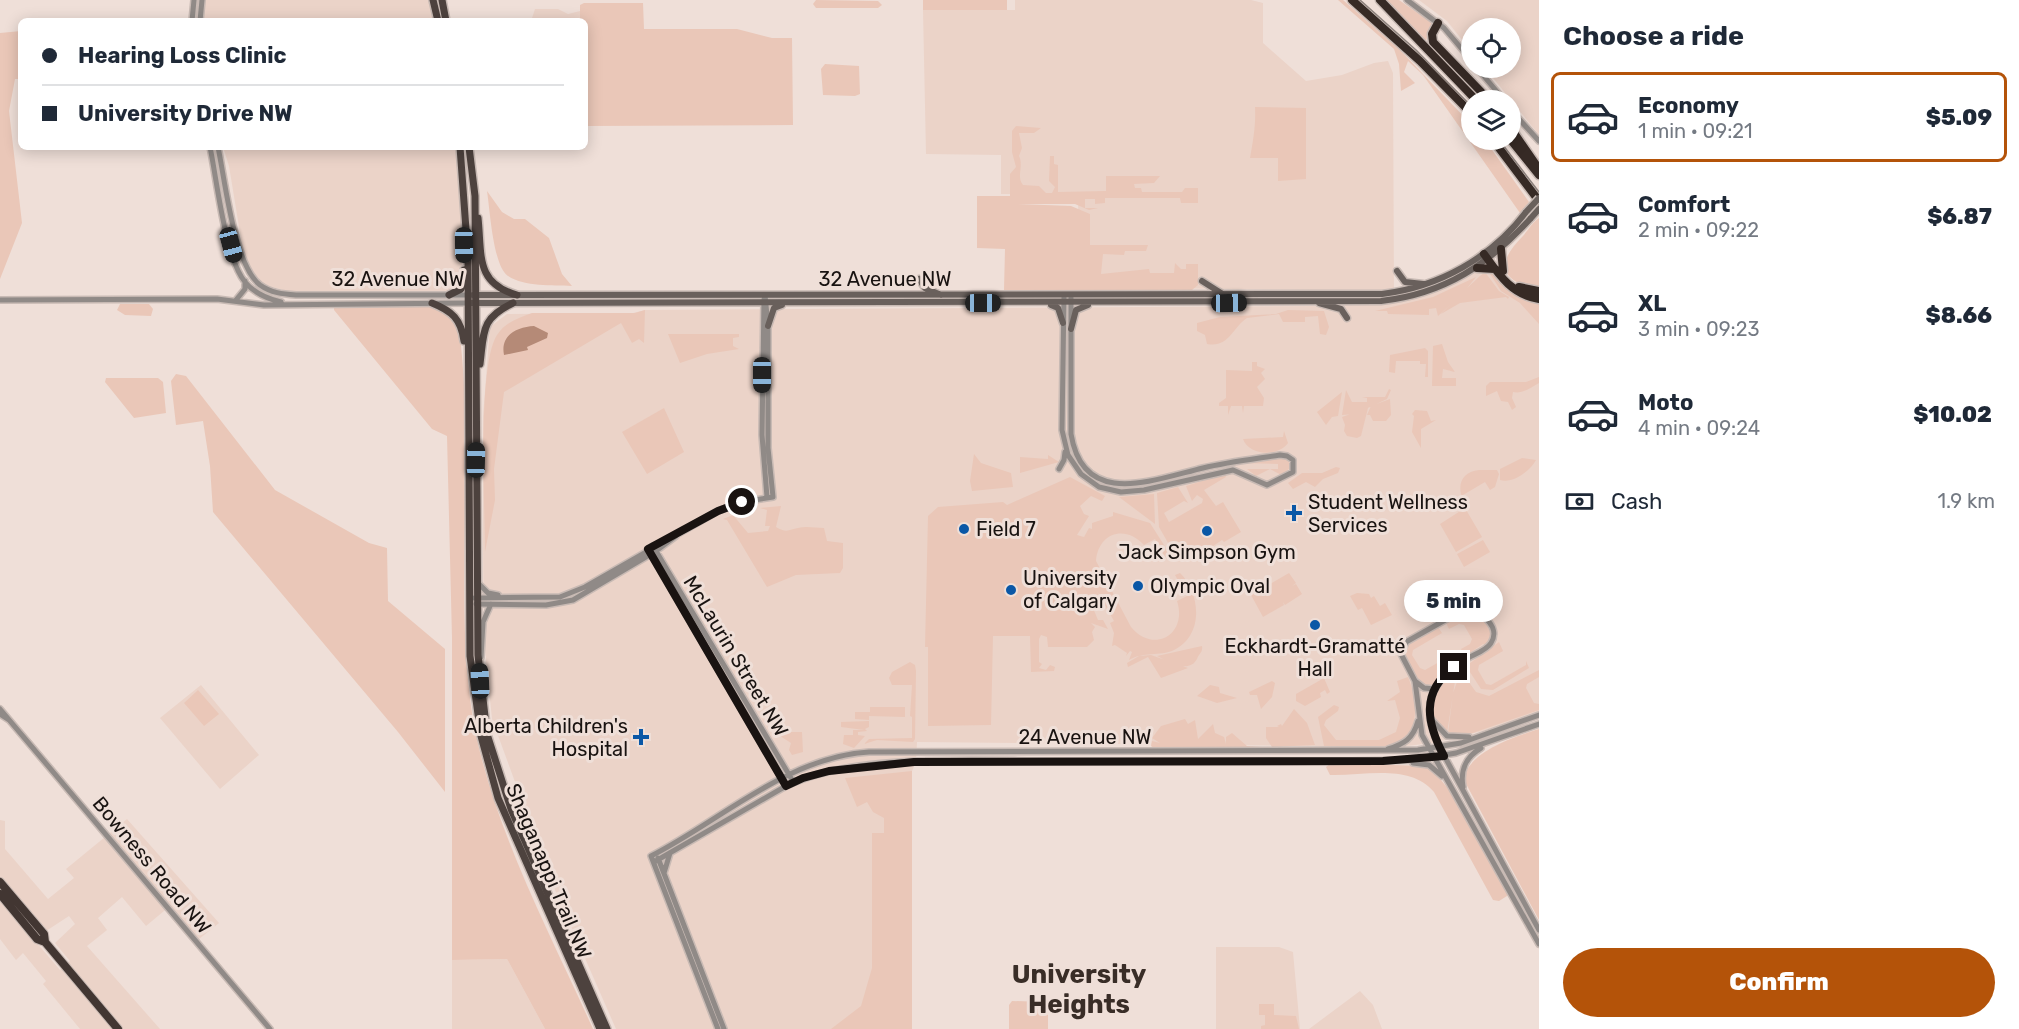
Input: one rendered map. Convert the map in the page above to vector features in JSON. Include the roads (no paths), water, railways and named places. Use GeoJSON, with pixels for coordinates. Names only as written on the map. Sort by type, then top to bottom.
{"type":"FeatureCollection","features":[{"type":"Feature","properties":{"kind":"highway"},"geometry":{"type":"LineString","coordinates":[[1352,0],[1420,61],[1461,103]]}},
{"type":"Feature","properties":{"kind":"highway"},"geometry":{"type":"LineString","coordinates":[[1380,0],[1466,90]]}},
{"type":"Feature","properties":{"kind":"highway"},"geometry":{"type":"LineString","coordinates":[[1438,23],[1432,34],[1433,42],[1480,90]]}},
{"type":"Feature","properties":{"kind":"highway"},"geometry":{"type":"LineString","coordinates":[[1521,143],[1539,169]]}},
{"type":"Feature","properties":{"kind":"highway"},"geometry":{"type":"LineString","coordinates":[[1500,150],[1539,200]]}},
{"type":"Feature","properties":{"kind":"highway"},"geometry":{"type":"LineString","coordinates":[[1519,150],[1539,175]]}},
{"type":"Feature","properties":{"kind":"highway"},"geometry":{"type":"LineString","coordinates":[[1519,175],[1539,211]]}},
{"type":"Feature","properties":{"kind":"highway"},"geometry":{"type":"LineString","coordinates":[[1499,270],[1501,249]]}},
{"type":"Feature","properties":{"kind":"highway"},"geometry":{"type":"LineString","coordinates":[[1487,256],[1512,289],[1521,294],[1539,298]]}},
{"type":"Feature","properties":{"kind":"highway"},"geometry":{"type":"LineString","coordinates":[[1477,268],[1499,270],[1518,287],[1539,291]]}},
{"type":"Feature","properties":{"kind":"highway"},"geometry":{"type":"LineString","coordinates":[[0,882],[44,934],[45,942]]}},
{"type":"Feature","properties":{"kind":"highway"},"geometry":{"type":"LineString","coordinates":[[0,894],[38,939],[45,942],[118,1029]]}},
{"type":"Feature","properties":{"kind":"main road"},"geometry":{"type":"LineString","coordinates":[[434,0],[437,18]]}},
{"type":"Feature","properties":{"kind":"main road"},"geometry":{"type":"LineString","coordinates":[[442,0],[445,18]]}},
{"type":"Feature","properties":{"kind":"main road","name":"Shaganappi Trail NW"},"geometry":{"type":"LineString","coordinates":[[460,150],[477,384],[478,583],[474,602],[470,656],[477,713],[498,798],[600,1029]]}},
{"type":"Feature","properties":{"kind":"main road","name":"Shaganappi Trail NW"},"geometry":{"type":"LineString","coordinates":[[469,150],[475,196],[468,377],[474,602],[487,734],[511,810],[607,1029]]}},
{"type":"Feature","properties":{"kind":"main road"},"geometry":{"type":"LineString","coordinates":[[475,196],[488,279],[500,290],[517,295]]}},
{"type":"Feature","properties":{"kind":"main road","name":"32 Avenue NW"},"geometry":{"type":"LineString","coordinates":[[471,299],[513,303],[1371,302],[1411,296],[1442,287],[1477,268],[1539,200]]}},
{"type":"Feature","properties":{"kind":"main road"},"geometry":{"type":"LineString","coordinates":[[449,295],[463,286],[463,217],[466,211]]}},
{"type":"Feature","properties":{"kind":"main road","name":"32 Avenue NW"},"geometry":{"type":"LineString","coordinates":[[471,299],[517,295],[1372,295],[1394,293],[1427,284],[1501,249],[1539,211]]}},
{"type":"Feature","properties":{"kind":"main road"},"geometry":{"type":"LineString","coordinates":[[1397,271],[1405,282],[1427,284]]}},
{"type":"Feature","properties":{"kind":"main road"},"geometry":{"type":"LineString","coordinates":[[919,279],[925,288],[944,296]]}},
{"type":"Feature","properties":{"kind":"main road"},"geometry":{"type":"LineString","coordinates":[[1202,281],[1213,290],[1227,295]]}},
{"type":"Feature","properties":{"kind":"main road"},"geometry":{"type":"LineString","coordinates":[[1313,301],[1341,309],[1347,318]]}},
{"type":"Feature","properties":{"kind":"main road"},"geometry":{"type":"LineString","coordinates":[[432,303],[448,309],[458,319],[463,334],[468,377]]}},
{"type":"Feature","properties":{"kind":"main road"},"geometry":{"type":"LineString","coordinates":[[477,384],[487,324],[495,312],[513,303]]}},
{"type":"Feature","properties":{"kind":"main road"},"geometry":{"type":"LineString","coordinates":[[768,326],[774,308],[785,303]]}},
{"type":"Feature","properties":{"kind":"main road"},"geometry":{"type":"LineString","coordinates":[[1047,303],[1058,308],[1062,323]]}},
{"type":"Feature","properties":{"kind":"main road"},"geometry":{"type":"LineString","coordinates":[[1071,329],[1076,310],[1091,304]]}},
{"type":"Feature","properties":{"kind":"street"},"geometry":{"type":"LineString","coordinates":[[192,18],[194,0]]}},
{"type":"Feature","properties":{"kind":"street"},"geometry":{"type":"LineString","coordinates":[[200,18],[202,0]]}},
{"type":"Feature","properties":{"kind":"street"},"geometry":{"type":"LineString","coordinates":[[1407,0],[1438,23],[1461,49]]}},
{"type":"Feature","properties":{"kind":"street"},"geometry":{"type":"LineString","coordinates":[[1485,78],[1495,90]]}},
{"type":"Feature","properties":{"kind":"street"},"geometry":{"type":"LineString","coordinates":[[1521,121],[1539,141]]}},
{"type":"Feature","properties":{"kind":"street"},"geometry":{"type":"LineString","coordinates":[[211,150],[227,232],[244,281],[245,289],[236,300]]}},
{"type":"Feature","properties":{"kind":"street","name":"32 Avenue NW"},"geometry":{"type":"LineString","coordinates":[[219,150],[243,260],[254,280],[270,291],[296,295],[449,295],[471,299]]}},
{"type":"Feature","properties":{"kind":"street","name":"32 Avenue NW"},"geometry":{"type":"LineString","coordinates":[[244,281],[267,298],[289,303]]}},
{"type":"Feature","properties":{"kind":"street"},"geometry":{"type":"LineString","coordinates":[[765,295],[762,435],[770,497]]}},
{"type":"Feature","properties":{"kind":"street"},"geometry":{"type":"LineString","coordinates":[[1064,441],[1068,455],[1081,474],[1099,487],[1116,492],[1144,490],[1233,470],[1250,475],[1263,484],[1272,485],[1291,475],[1295,468],[1290,458],[1280,455],[1218,465],[1136,483],[1113,483],[1096,477],[1080,460],[1072,438],[1071,329],[1068,296]]}},
{"type":"Feature","properties":{"kind":"street","name":"32 Avenue NW"},"geometry":{"type":"LineString","coordinates":[[0,300],[236,300],[247,304],[432,303],[471,299]]}},
{"type":"Feature","properties":{"kind":"street"},"geometry":{"type":"LineString","coordinates":[[765,303],[768,326],[770,497]]}},
{"type":"Feature","properties":{"kind":"street"},"geometry":{"type":"LineString","coordinates":[[1059,469],[1065,459],[1062,323],[1068,304]]}},
{"type":"Feature","properties":{"kind":"street"},"geometry":{"type":"LineString","coordinates":[[474,602],[546,605],[573,600],[718,511],[770,497]]}},
{"type":"Feature","properties":{"kind":"street"},"geometry":{"type":"LineString","coordinates":[[474,602],[560,597],[578,590],[652,550]]}},
{"type":"Feature","properties":{"kind":"street","name":"McLaurin Street NW"},"geometry":{"type":"LineString","coordinates":[[652,550],[794,782]]}},
{"type":"Feature","properties":{"kind":"street","name":"McLaurin Street NW"},"geometry":{"type":"LineString","coordinates":[[652,550],[786,786]]}},
{"type":"Feature","properties":{"kind":"street"},"geometry":{"type":"LineString","coordinates":[[478,583],[493,595],[530,599]]}},
{"type":"Feature","properties":{"kind":"street"},"geometry":{"type":"LineString","coordinates":[[480,681],[482,628],[485,614],[491,604]]}},
{"type":"Feature","properties":{"kind":"street"},"geometry":{"type":"LineString","coordinates":[[1539,930],[1444,756],[1429,717],[1430,701],[1434,689],[1450,670],[1492,642],[1491,627],[1478,611],[1460,612],[1403,645],[1401,654],[1415,681],[1418,720],[1430,749],[1539,944]]}},
{"type":"Feature","properties":{"kind":"street"},"geometry":{"type":"LineString","coordinates":[[1415,681],[1424,688],[1434,689]]}},
{"type":"Feature","properties":{"kind":"street","name":"Bowness Road NW"},"geometry":{"type":"LineString","coordinates":[[0,709],[270,1029]]}},
{"type":"Feature","properties":{"kind":"street","name":"Bowness Road NW"},"geometry":{"type":"LineString","coordinates":[[0,714],[10,721]]}},
{"type":"Feature","properties":{"kind":"street","name":"24 Avenue NW"},"geometry":{"type":"LineString","coordinates":[[655,858],[782,779],[825,760],[858,753],[1430,749],[1496,731],[1539,715]]}},
{"type":"Feature","properties":{"kind":"street"},"geometry":{"type":"LineString","coordinates":[[1429,717],[1440,731],[1454,738],[1496,731]]}},
{"type":"Feature","properties":{"kind":"street"},"geometry":{"type":"LineString","coordinates":[[1383,751],[1405,743],[1415,731],[1418,720]]}},
{"type":"Feature","properties":{"kind":"street","name":"24 Avenue NW"},"geometry":{"type":"LineString","coordinates":[[655,858],[671,852],[786,786],[829,771],[914,762],[1383,761],[1444,756],[1539,724]]}},
{"type":"Feature","properties":{"kind":"street"},"geometry":{"type":"LineString","coordinates":[[1465,795],[1461,772],[1467,759],[1494,741]]}},
{"type":"Feature","properties":{"kind":"street"},"geometry":{"type":"LineString","coordinates":[[1111,752],[1111,761]]}},
{"type":"Feature","properties":{"kind":"street"},"geometry":{"type":"LineString","coordinates":[[1383,761],[1429,765],[1449,783]]}},
{"type":"Feature","properties":{"kind":"street"},"geometry":{"type":"LineString","coordinates":[[663,874],[671,852]]}},
{"type":"Feature","properties":{"kind":"street"},"geometry":{"type":"LineString","coordinates":[[655,858],[724,1029]]}},
{"type":"Feature","properties":{"kind":"street"},"geometry":{"type":"LineString","coordinates":[[655,858],[718,1029]]}},
{"type":"Feature","properties":{"kind":"tram line"},"geometry":{"type":"LineString","coordinates":[[1360,0],[1416,50],[1461,96]]}},
{"type":"Feature","properties":{"kind":"tram line"},"geometry":{"type":"LineString","coordinates":[[1507,150],[1539,192]]}},
{"type":"Feature","properties":{"kind":"place","name":"Student Wellness Services"},"geometry":{"type":"Point","coordinates":[1294,513]}},
{"type":"Feature","properties":{"kind":"place","name":"Field 7"},"geometry":{"type":"Point","coordinates":[964,529]}},
{"type":"Feature","properties":{"kind":"place","name":"Jack Simpson Gym"},"geometry":{"type":"Point","coordinates":[1207,531]}},
{"type":"Feature","properties":{"kind":"place","name":"Olympic Oval"},"geometry":{"type":"Point","coordinates":[1138,586]}},
{"type":"Feature","properties":{"kind":"place","name":"University of Calgary"},"geometry":{"type":"Point","coordinates":[1011,590]}},
{"type":"Feature","properties":{"kind":"place","name":"Eckhardt-Gramatté Hall"},"geometry":{"type":"Point","coordinates":[1315,625]}},
{"type":"Feature","properties":{"kind":"place","name":"Alberta Children's Hospital"},"geometry":{"type":"Point","coordinates":[641,737]}},
{"type":"Feature","properties":{"kind":"district","name":"University Heights"},"geometry":{"type":"Point","coordinates":[1079,989]}}]}
